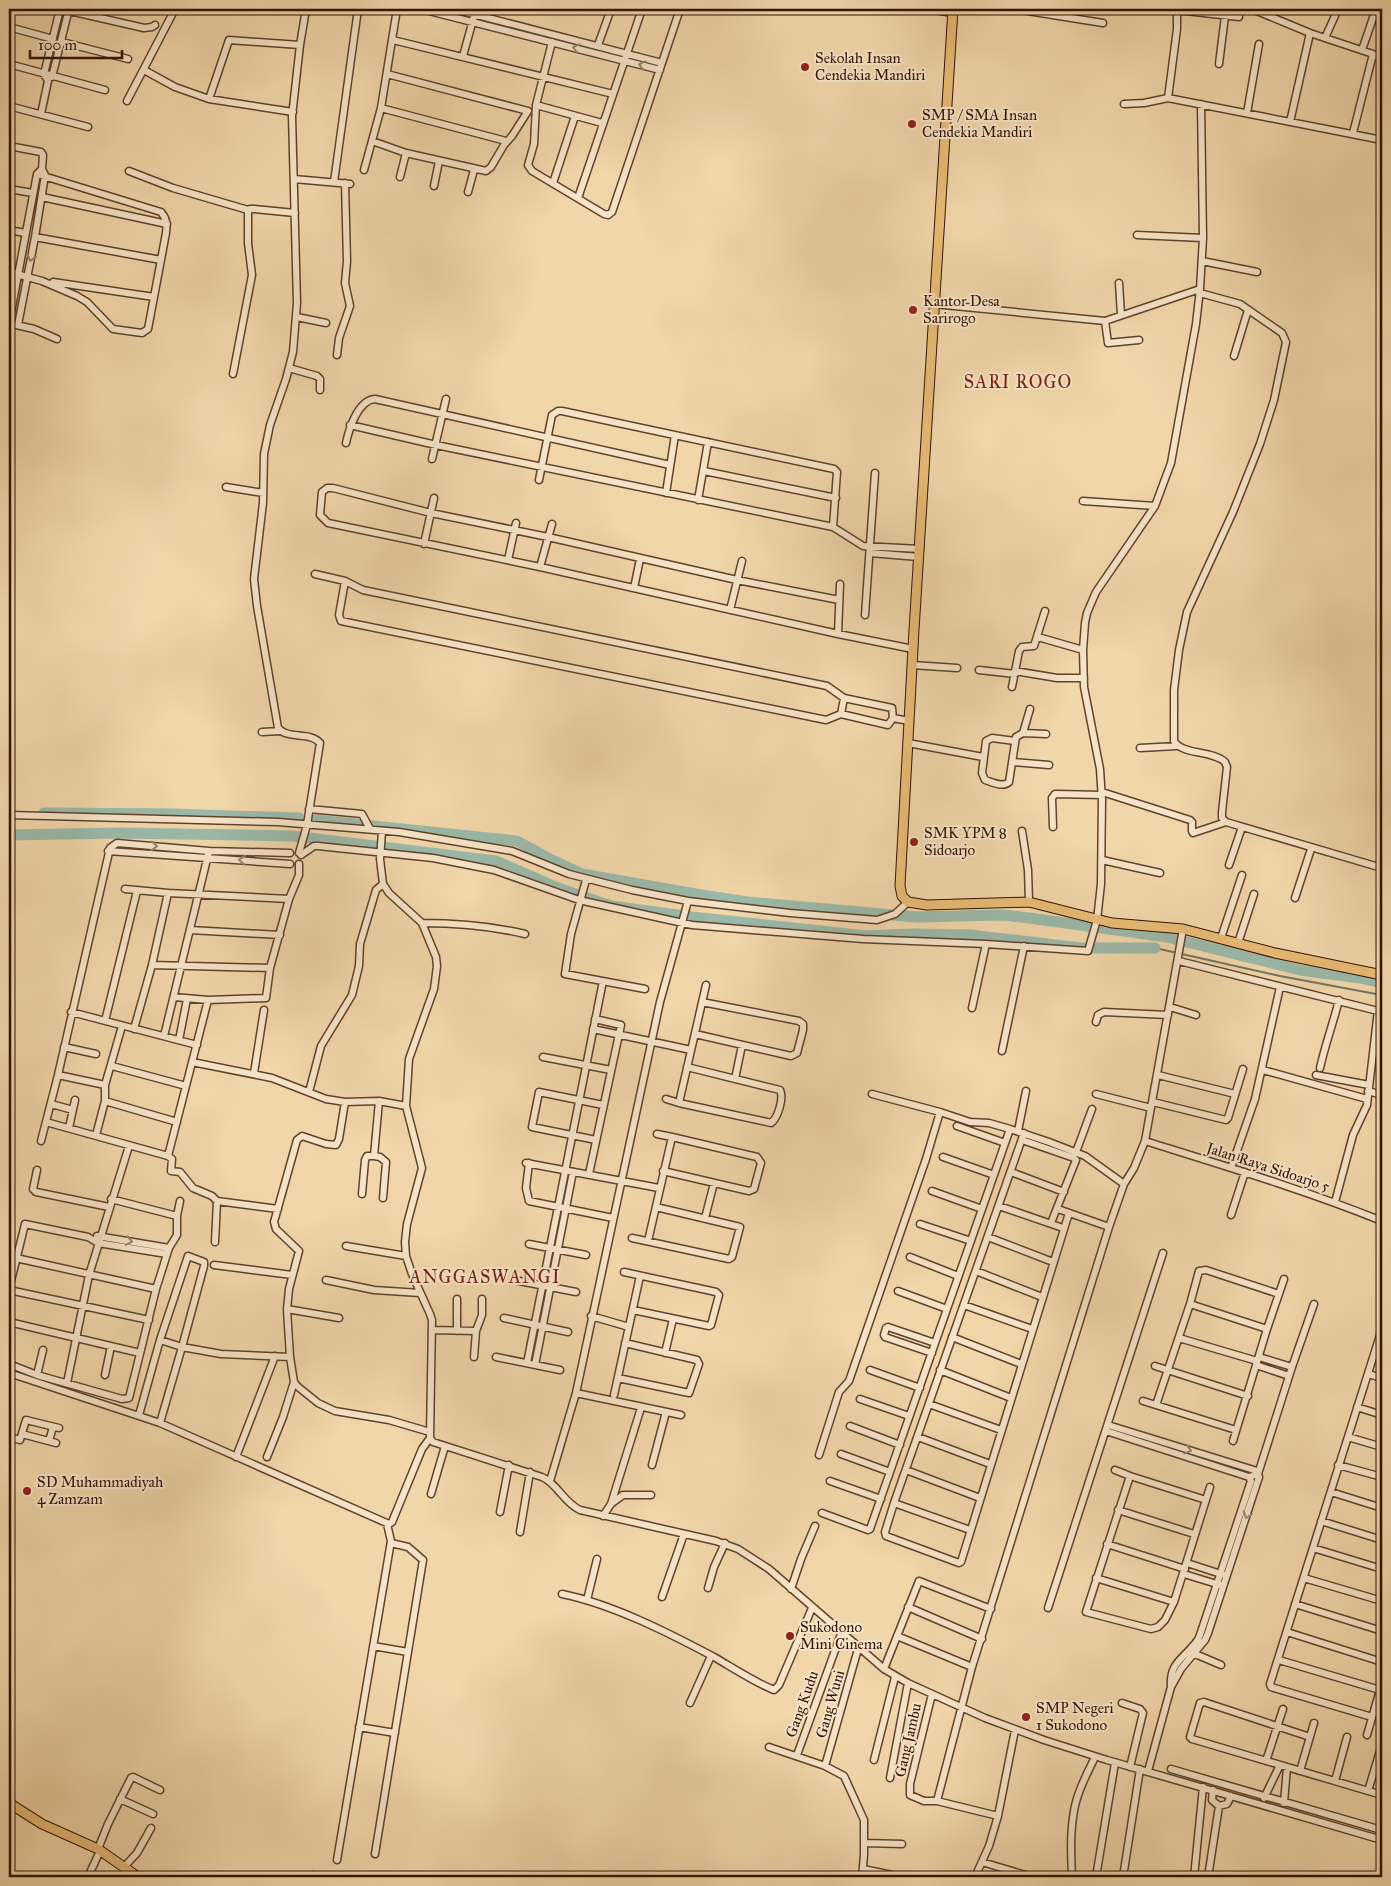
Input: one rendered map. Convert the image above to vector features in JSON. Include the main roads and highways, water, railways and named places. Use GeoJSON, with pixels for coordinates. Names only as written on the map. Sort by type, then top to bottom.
{"type":"FeatureCollection","features":[{"type":"Feature","properties":{"kind":"main road"},"geometry":{"type":"LineString","coordinates":[[953,11],[912,665],[900,886],[902,896],[908,902],[927,905],[1029,902],[1096,922],[1183,931],[1221,938],[1276,953],[1382,975]]}},
{"type":"Feature","properties":{"kind":"main road"},"geometry":{"type":"LineString","coordinates":[[9,1803],[42,1824],[99,1846],[138,1877]]}},
{"type":"Feature","properties":{"kind":"waterway"},"geometry":{"type":"LineString","coordinates":[[44,813],[173,814],[299,818]]}},
{"type":"Feature","properties":{"kind":"waterway"},"geometry":{"type":"LineString","coordinates":[[316,820],[517,841],[582,874],[695,894],[748,902],[916,917],[1004,915],[1029,918],[1167,937],[1300,970],[1382,983]]}},
{"type":"Feature","properties":{"kind":"waterway"},"geometry":{"type":"LineString","coordinates":[[9,835],[121,833],[292,836],[496,861],[558,888],[611,906],[692,917],[866,936],[913,934],[970,935],[1081,948],[1155,948]]}},
{"type":"Feature","properties":{"kind":"waterway"},"geometry":{"type":"LineString","coordinates":[[1155,948],[1280,976],[1376,994],[1382,997]]}},
{"type":"Feature","properties":{"kind":"place","name":"Sekolah Insan Cendekia Mandiri"},"geometry":{"type":"Point","coordinates":[805,67]}},
{"type":"Feature","properties":{"kind":"place","name":"SMP / SMA Insan Cendekia Mandiri"},"geometry":{"type":"Point","coordinates":[912,124]}},
{"type":"Feature","properties":{"kind":"place","name":"Kantor Desa Sarirogo"},"geometry":{"type":"Point","coordinates":[913,310]}},
{"type":"Feature","properties":{"kind":"place","name":"SMK YPM 8 Sidoarjo"},"geometry":{"type":"Point","coordinates":[914,842]}},
{"type":"Feature","properties":{"kind":"place","name":"SD Muhammadiyah 4 Zamzam"},"geometry":{"type":"Point","coordinates":[27,1491]}},
{"type":"Feature","properties":{"kind":"place","name":"Sukodono Mini Cinema"},"geometry":{"type":"Point","coordinates":[790,1636]}},
{"type":"Feature","properties":{"kind":"place","name":"SMP Negeri 1 Sukodono"},"geometry":{"type":"Point","coordinates":[1026,1717]}},
{"type":"Feature","properties":{"kind":"district","name":"SARI ROGO"},"geometry":{"type":"Point","coordinates":[1018,382]}},
{"type":"Feature","properties":{"kind":"district","name":"ANGGASWANGI"},"geometry":{"type":"Point","coordinates":[485,1277]}}]}
